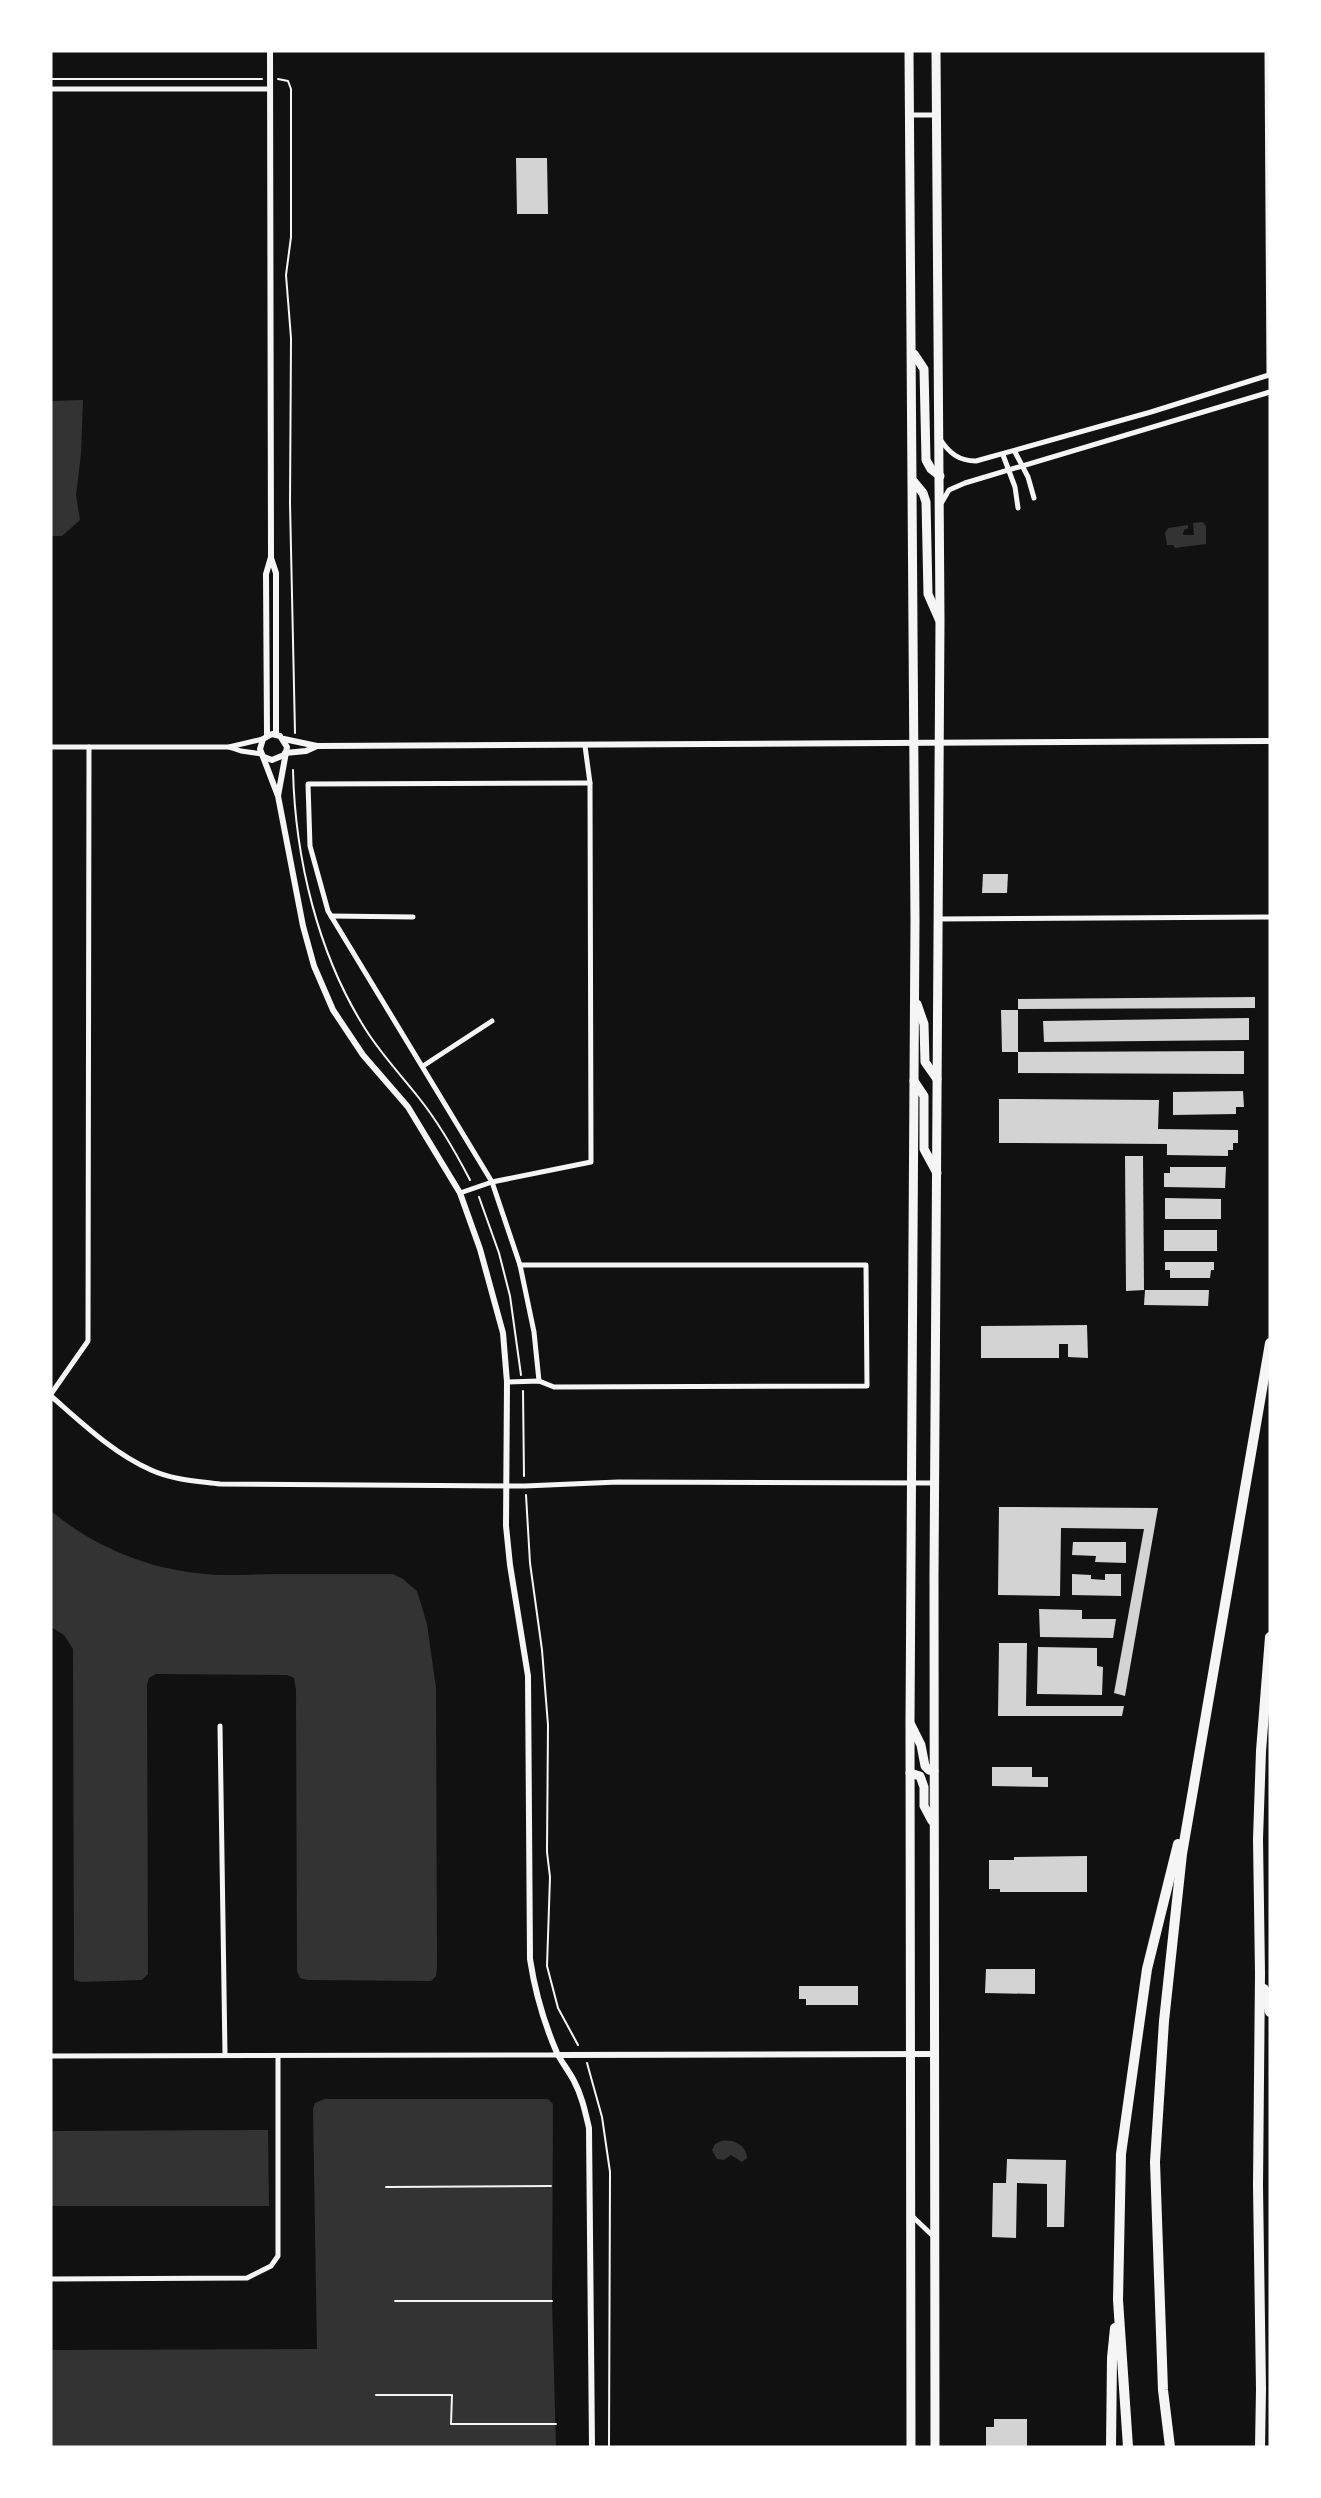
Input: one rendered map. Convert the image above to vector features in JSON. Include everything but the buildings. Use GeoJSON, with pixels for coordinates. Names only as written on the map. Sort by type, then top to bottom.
{"type":"FeatureCollection","features":[{"type":"Feature","properties":{"kind":"highway"},"geometry":{"type":"LineString","coordinates":[[909,51],[914,744],[910,1483],[911,2447]]}},
{"type":"Feature","properties":{"kind":"highway"},"geometry":{"type":"LineString","coordinates":[[935,2447],[934,1483],[940,620],[936,51]]}},
{"type":"Feature","properties":{"kind":"highway"},"geometry":{"type":"LineString","coordinates":[[913,352],[924,369],[926,460],[931,469],[940,476]]}},
{"type":"Feature","properties":{"kind":"highway"},"geometry":{"type":"LineString","coordinates":[[913,481],[923,493],[926,502],[929,594],[940,620]]}},
{"type":"Feature","properties":{"kind":"highway"},"geometry":{"type":"LineString","coordinates":[[914,996],[925,1024],[925,1062],[938,1080]]}},
{"type":"Feature","properties":{"kind":"highway"},"geometry":{"type":"LineString","coordinates":[[914,1081],[924,1096],[924,1149],[938,1175]]}},
{"type":"Feature","properties":{"kind":"highway"},"geometry":{"type":"LineString","coordinates":[[1170,2447],[1163,2390],[1155,2162],[1173,1938],[1182,1854],[1270,1343]]}},
{"type":"Feature","properties":{"kind":"highway"},"geometry":{"type":"LineString","coordinates":[[1260,2447],[1259,1801],[1270,1637]]}},
{"type":"Feature","properties":{"kind":"highway"},"geometry":{"type":"LineString","coordinates":[[910,1722],[921,1745],[925,1766],[934,1771]]}},
{"type":"Feature","properties":{"kind":"highway"},"geometry":{"type":"LineString","coordinates":[[910,1773],[920,1776],[922,1780],[924,1806],[934,1826]]}},
{"type":"Feature","properties":{"kind":"highway"},"geometry":{"type":"LineString","coordinates":[[1111,2447],[1112,2358],[1118,2300],[1123,2128],[1147,1969],[1194,1783]]}},
{"type":"Feature","properties":{"kind":"highway"},"geometry":{"type":"LineString","coordinates":[[1260,1973],[1270,2012]]}},
{"type":"Feature","properties":{"kind":"highway"},"geometry":{"type":"LineString","coordinates":[[1118,2300],[1128,2447]]}},
{"type":"Feature","properties":{"kind":"street"},"geometry":{"type":"LineString","coordinates":[[270,51],[271,557],[266,574],[265,737],[260,745],[278,796],[303,926],[314,966],[333,1010],[363,1055],[408,1107],[460,1193],[480,1249],[503,1333],[507,1382],[506,1526],[528,1676],[530,1959],[534,1985],[558,2055],[584,2104],[589,2128],[592,2447]]}},
{"type":"Feature","properties":{"kind":"street"},"geometry":{"type":"LineString","coordinates":[[939,439],[952,454],[967,461],[976,461],[1015,452],[1269,376],[1267,51]]}},
{"type":"Feature","properties":{"kind":"street"},"geometry":{"type":"LineString","coordinates":[[51,89],[270,89]]}},
{"type":"Feature","properties":{"kind":"street"},"geometry":{"type":"LineString","coordinates":[[909,115],[936,115]]}},
{"type":"Feature","properties":{"kind":"street"},"geometry":{"type":"LineString","coordinates":[[940,509],[948,490],[965,483],[1270,392]]}},
{"type":"Feature","properties":{"kind":"street"},"geometry":{"type":"LineString","coordinates":[[1015,452],[1028,477],[1034,498]]}},
{"type":"Feature","properties":{"kind":"street"},"geometry":{"type":"LineString","coordinates":[[1003,455],[1015,487],[1018,508]]}},
{"type":"Feature","properties":{"kind":"street"},"geometry":{"type":"LineString","coordinates":[[271,557],[276,573],[276,734]]}},
{"type":"Feature","properties":{"kind":"street"},"geometry":{"type":"LineString","coordinates":[[51,747],[229,747],[276,734],[317,746],[1270,741]]}},
{"type":"Feature","properties":{"kind":"street"},"geometry":{"type":"LineString","coordinates":[[278,796],[286,747],[284,738]]}},
{"type":"Feature","properties":{"kind":"street"},"geometry":{"type":"LineString","coordinates":[[229,747],[263,755],[272,760],[284,754],[306,751],[317,746]]}},
{"type":"Feature","properties":{"kind":"street"},"geometry":{"type":"LineString","coordinates":[[460,1193],[492,1182],[591,1162],[590,783],[584,746]]}},
{"type":"Feature","properties":{"kind":"street"},"geometry":{"type":"LineString","coordinates":[[89,747],[88,1341],[51,1395],[120,1453],[153,1471],[182,1479],[220,1484],[525,1486],[618,1482],[934,1483]]}},
{"type":"Feature","properties":{"kind":"street"},"geometry":{"type":"LineString","coordinates":[[538,1381],[534,1332],[520,1265],[492,1182],[331,916],[310,846],[308,784],[590,783]]}},
{"type":"Feature","properties":{"kind":"street"},"geometry":{"type":"LineString","coordinates":[[331,916],[413,917]]}},
{"type":"Feature","properties":{"kind":"street"},"geometry":{"type":"LineString","coordinates":[[938,919],[1270,917]]}},
{"type":"Feature","properties":{"kind":"street"},"geometry":{"type":"LineString","coordinates":[[423,1066],[492,1020]]}},
{"type":"Feature","properties":{"kind":"street"},"geometry":{"type":"LineString","coordinates":[[507,1382],[538,1381],[554,1387],[867,1386],[866,1265],[520,1265]]}},
{"type":"Feature","properties":{"kind":"street"},"geometry":{"type":"LineString","coordinates":[[220,1726],[225,2055]]}},
{"type":"Feature","properties":{"kind":"street"},"geometry":{"type":"LineString","coordinates":[[51,2056],[933,2054]]}},
{"type":"Feature","properties":{"kind":"street"},"geometry":{"type":"LineString","coordinates":[[51,2278],[247,2278],[271,2266],[278,2256],[278,2056]]}},
{"type":"Feature","properties":{"kind":"street"},"geometry":{"type":"LineString","coordinates":[[909,2214],[934,2237]]}},
{"type":"Feature","properties":{"kind":"path"},"geometry":{"type":"LineString","coordinates":[[51,79],[270,79],[288,81],[291,89],[291,237],[286,275],[291,338],[290,503],[295,741]]}},
{"type":"Feature","properties":{"kind":"path"},"geometry":{"type":"LineString","coordinates":[[295,751],[294,816],[320,935],[345,995],[367,1032],[438,1123],[474,1188],[499,1253],[508,1286],[522,1382],[522,1459],[530,1563],[542,1650],[548,1725],[547,1852],[550,1877],[547,1966],[558,2008],[583,2055],[595,2088],[610,2172],[609,2447]]}},
{"type":"Feature","properties":{"kind":"path"},"geometry":{"type":"LineString","coordinates":[[386,2187],[551,2186]]}},
{"type":"Feature","properties":{"kind":"path"},"geometry":{"type":"LineString","coordinates":[[394,2301],[552,2301]]}},
{"type":"Feature","properties":{"kind":"path"},"geometry":{"type":"LineString","coordinates":[[376,2395],[452,2395],[451,2424],[556,2424]]}},
{"type":"Feature","properties":{"kind":"shaded area"},"geometry":{"type":"Polygon","coordinates":[[[83,400],[76,495],[80,520],[62,536],[51,536],[51,401],[83,400]]]}},
{"type":"Feature","properties":{"kind":"shaded area"},"geometry":{"type":"Polygon","coordinates":[[[1203,522],[1206,526],[1206,544],[1175,548],[1173,545],[1167,545],[1165,533],[1168,528],[1188,525],[1183,535],[1194,535],[1193,523],[1203,522]]]}},
{"type":"Feature","properties":{"kind":"shaded area"},"geometry":{"type":"Polygon","coordinates":[[[51,1511],[101,1544],[157,1566],[228,1575],[393,1574],[417,1591],[427,1624],[436,1688],[437,1967],[436,1976],[431,1981],[300,1978],[297,1971],[294,1678],[287,1675],[156,1674],[149,1678],[147,1685],[148,1974],[142,1980],[74,1980],[73,1649],[64,1635],[51,1627],[51,1511]]]}},
{"type":"Feature","properties":{"kind":"shaded area"},"geometry":{"type":"Polygon","coordinates":[[[325,2099],[548,2099],[553,2104],[552,2301],[556,2447],[51,2447],[51,2350],[317,2349],[313,2109],[315,2103],[325,2099]]]}},
{"type":"Feature","properties":{"kind":"shaded area"},"geometry":{"type":"Polygon","coordinates":[[[268,2130],[269,2206],[51,2206],[51,2131],[268,2130]]]}},
{"type":"Feature","properties":{"kind":"shaded area"},"geometry":{"type":"Polygon","coordinates":[[[721,2141],[738,2144],[747,2158],[742,2162],[731,2155],[724,2160],[717,2159],[712,2150],[715,2144],[721,2141]]]}}]}
